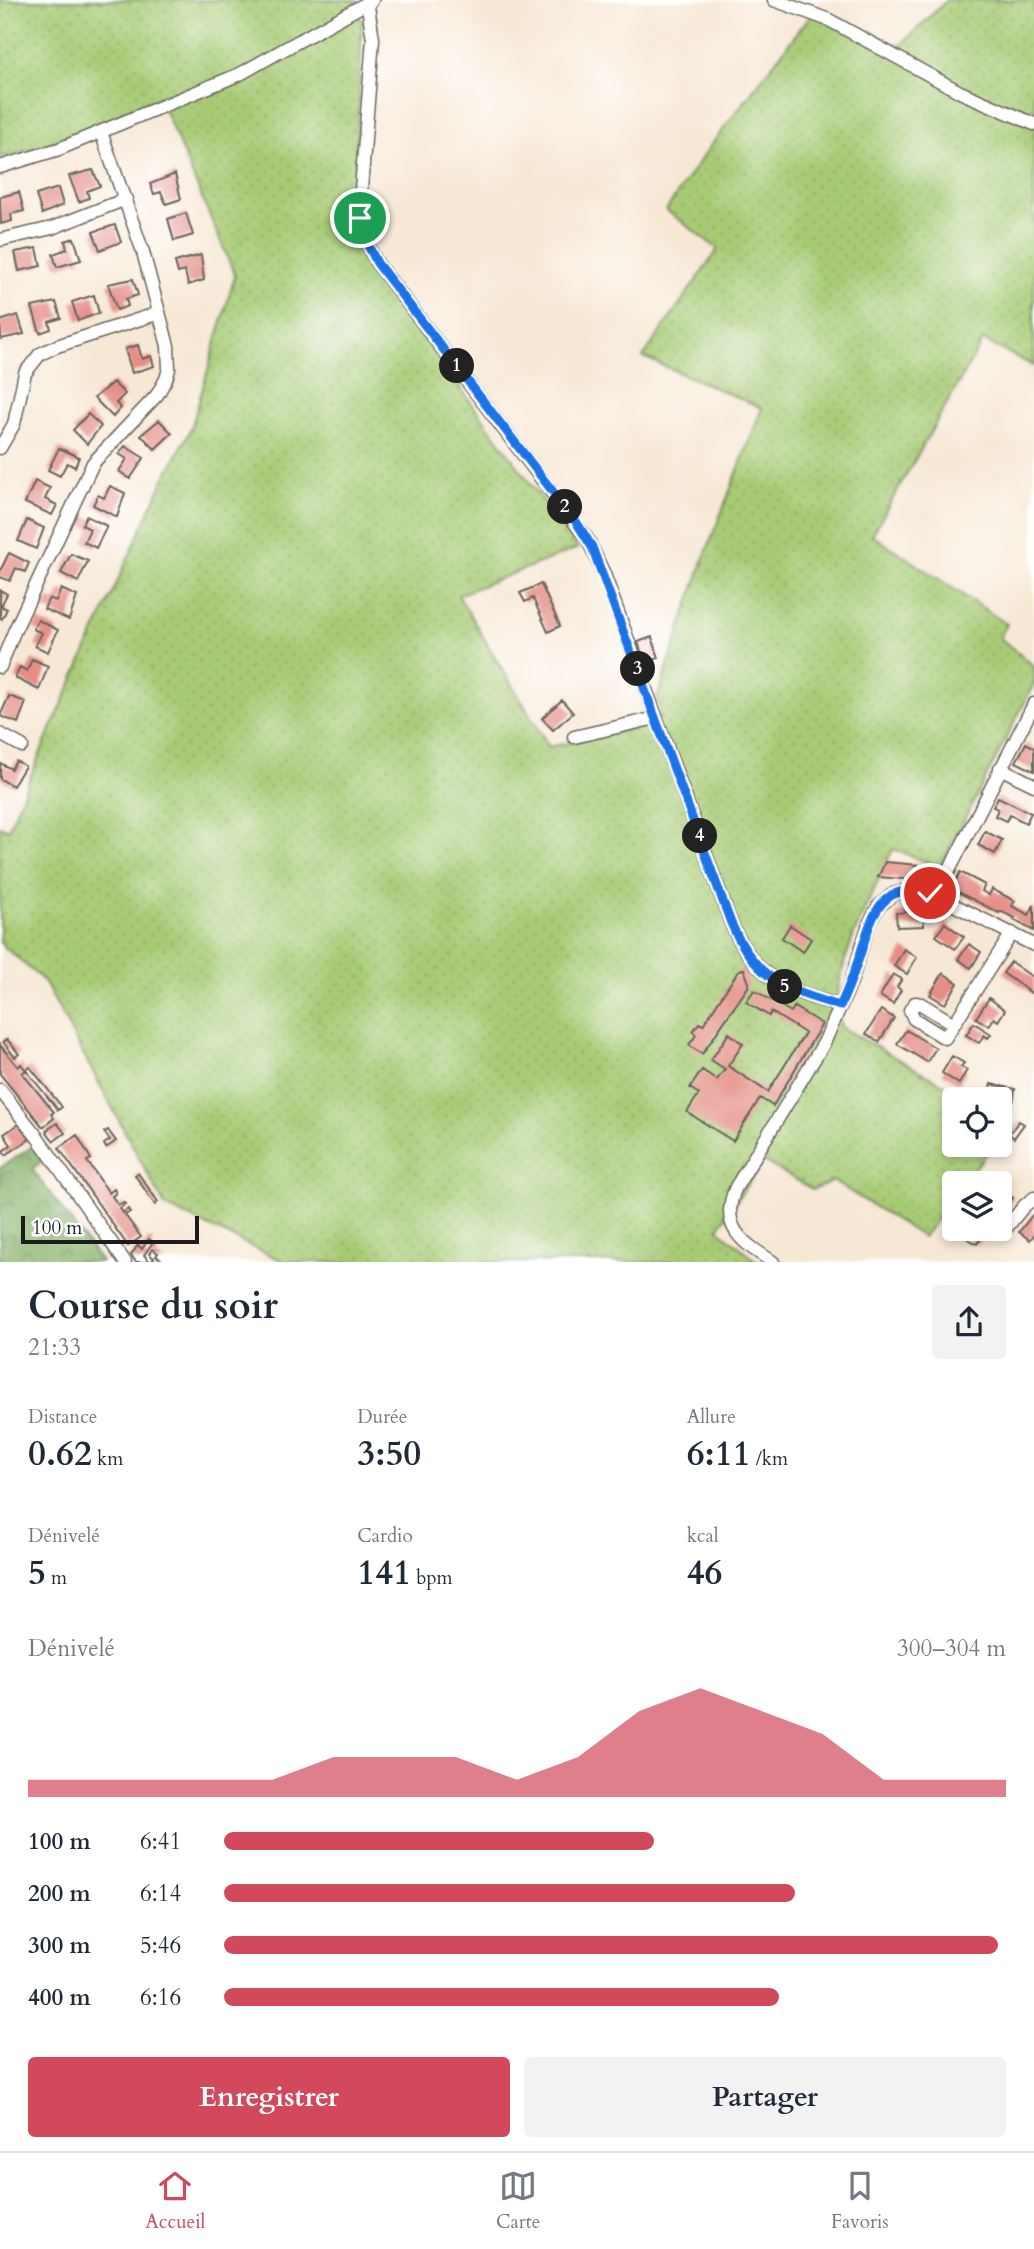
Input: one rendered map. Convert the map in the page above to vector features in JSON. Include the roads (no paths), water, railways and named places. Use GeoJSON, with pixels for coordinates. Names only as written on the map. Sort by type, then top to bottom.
{"type":"FeatureCollection","features":[{"type":"Feature","properties":{"kind":"street"},"geometry":{"type":"LineString","coordinates":[[774,0],[837,23],[960,92],[1034,124]]}},
{"type":"Feature","properties":{"kind":"street"},"geometry":{"type":"LineString","coordinates":[[0,167],[59,149],[258,65],[369,1],[373,39],[360,202],[366,241],[383,271],[584,533],[600,564],[731,923],[746,954],[762,972],[780,984],[840,1006]]}},
{"type":"Feature","properties":{"kind":"street"},"geometry":{"type":"LineString","coordinates":[[0,667],[93,463],[157,395],[166,379],[169,352],[159,313],[140,242],[101,132]]}},
{"type":"Feature","properties":{"kind":"street"},"geometry":{"type":"LineString","coordinates":[[0,240],[52,228],[126,199]]}},
{"type":"Feature","properties":{"kind":"street"},"geometry":{"type":"LineString","coordinates":[[0,448],[14,424],[25,373],[40,354],[159,313]]}},
{"type":"Feature","properties":{"kind":"street"},"geometry":{"type":"LineString","coordinates":[[936,896],[1034,705]]}},
{"type":"Feature","properties":{"kind":"street"},"geometry":{"type":"LineString","coordinates":[[574,737],[656,718]]}},
{"type":"Feature","properties":{"kind":"street"},"geometry":{"type":"LineString","coordinates":[[0,734],[22,746]]}},
{"type":"Feature","properties":{"kind":"street"},"geometry":{"type":"LineString","coordinates":[[1000,768],[1034,785]]}},
{"type":"Feature","properties":{"kind":"street"},"geometry":{"type":"LineString","coordinates":[[773,1262],[738,1235],[730,1220],[730,1204],[736,1187],[820,1051],[840,1006],[869,924],[883,902],[893,894],[910,890],[936,896],[1034,945]]}},
{"type":"Feature","properties":{"kind":"street"},"geometry":{"type":"LineString","coordinates":[[954,1024],[1012,933]]}},
{"type":"Feature","properties":{"kind":"street"},"geometry":{"type":"LineString","coordinates":[[0,1090],[33,1131],[125,1262]]}},
{"type":"Feature","properties":{"kind":"street"},"geometry":{"type":"LineString","coordinates":[[1012,1221],[1034,1198]]}}]}
